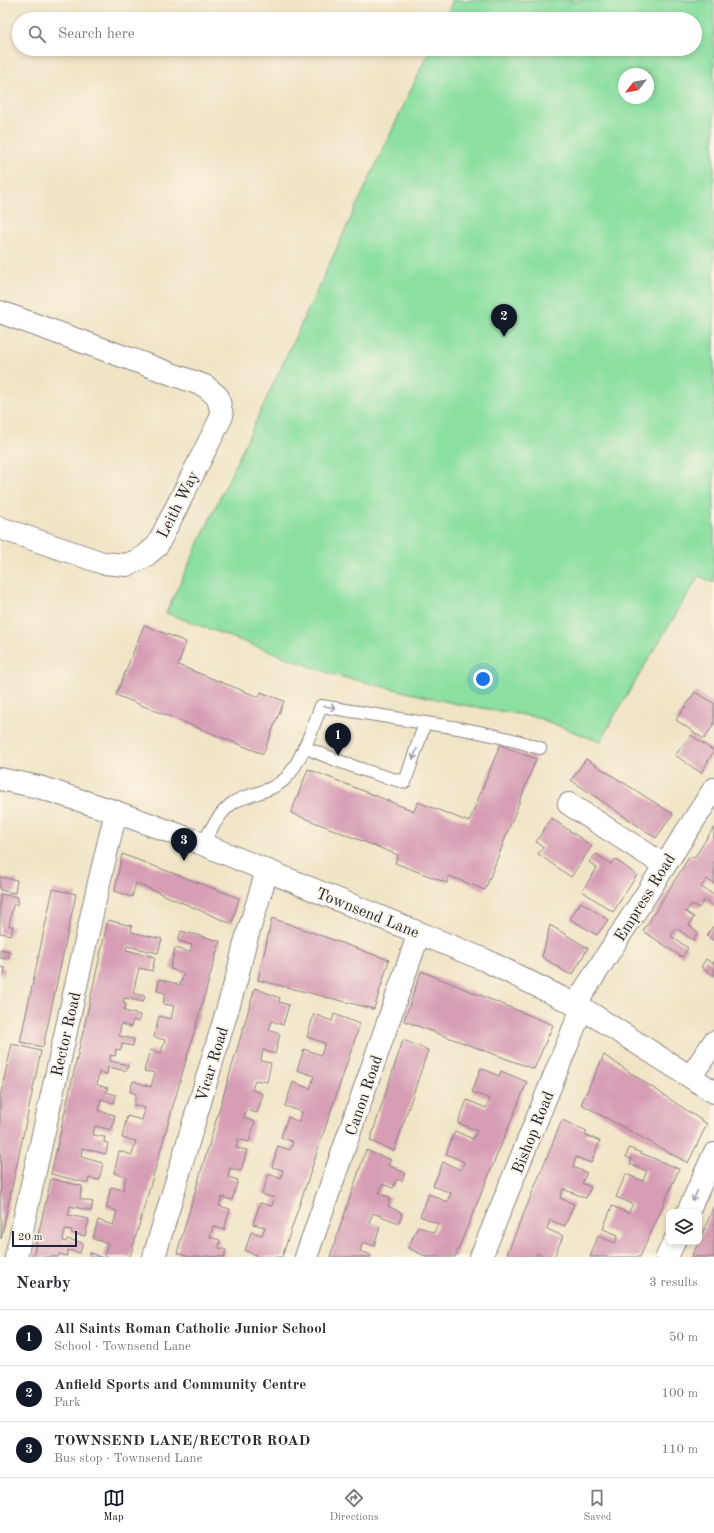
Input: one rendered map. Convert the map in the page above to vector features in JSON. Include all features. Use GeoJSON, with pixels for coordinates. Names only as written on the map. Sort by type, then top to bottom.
{"type":"FeatureCollection","features":[{"type":"Feature","properties":{"kind":"street","name":"Leith Way"},"geometry":{"type":"LineString","coordinates":[[0,312],[205,386],[218,397],[222,416],[156,546],[144,557],[127,565],[103,563],[0,528]]}},
{"type":"Feature","properties":{"kind":"street","name":"Townsend Lane"},"geometry":{"type":"LineString","coordinates":[[0,779],[39,787],[116,812],[202,844],[485,960],[547,989],[579,1006],[692,1076],[714,1092]]}},
{"type":"Feature","properties":{"kind":"street","name":"Empress Road"},"geometry":{"type":"LineString","coordinates":[[579,1006],[664,865],[714,789]]}},
{"type":"Feature","properties":{"kind":"street"},"geometry":{"type":"LineString","coordinates":[[569,804],[664,865]]}},
{"type":"Feature","properties":{"kind":"street","name":"Rector Road"},"geometry":{"type":"LineString","coordinates":[[16,1257],[97,891],[116,812]]}},
{"type":"Feature","properties":{"kind":"street","name":"Vicar Road"},"geometry":{"type":"LineString","coordinates":[[154,1257],[267,871]]}},
{"type":"Feature","properties":{"kind":"street","name":"Canon Road"},"geometry":{"type":"LineString","coordinates":[[306,1257],[419,933]]}},
{"type":"Feature","properties":{"kind":"street","name":"Bishop Road"},"geometry":{"type":"LineString","coordinates":[[481,1257],[579,1006]]}},
{"type":"Feature","properties":{"kind":"street"},"geometry":{"type":"LineString","coordinates":[[692,1076],[714,1042]]}},
{"type":"Feature","properties":{"kind":"street"},"geometry":{"type":"LineString","coordinates":[[689,1209],[714,1154]]}},
{"type":"Feature","properties":{"kind":"street"},"geometry":{"type":"LineString","coordinates":[[667,1257],[673,1245]]}},
{"type":"Feature","properties":{"kind":"lane"},"geometry":{"type":"LineString","coordinates":[[202,844],[224,811],[235,802],[277,785],[287,778],[295,766],[304,747],[321,706],[471,729],[505,737],[540,748]]}},
{"type":"Feature","properties":{"kind":"lane"},"geometry":{"type":"LineString","coordinates":[[304,747],[359,769],[405,782],[425,723]]}},
{"type":"Feature","properties":{"kind":"green space"},"geometry":{"type":"Polygon","coordinates":[[[453,0],[714,0],[714,583],[699,576],[600,742],[536,717],[457,704],[334,675],[166,613],[427,56],[702,56],[702,12],[447,12],[453,0]]]}},
{"type":"Feature","properties":{"kind":"building"},"geometry":{"type":"Polygon","coordinates":[[[144,625],[186,642],[178,665],[259,697],[261,692],[284,701],[263,754],[116,695],[144,625]]]}},
{"type":"Feature","properties":{"kind":"building"},"geometry":{"type":"Polygon","coordinates":[[[695,692],[714,703],[714,724],[704,739],[676,720],[695,692]]]}},
{"type":"Feature","properties":{"kind":"building"},"geometry":{"type":"Polygon","coordinates":[[[691,735],[714,751],[701,773],[675,755],[691,735]]]}},
{"type":"Feature","properties":{"kind":"building"},"geometry":{"type":"Polygon","coordinates":[[[500,745],[536,759],[485,890],[449,876],[447,883],[395,863],[398,855],[291,813],[308,769],[414,811],[418,802],[469,822],[500,745]]]}},
{"type":"Feature","properties":{"kind":"building"},"geometry":{"type":"Polygon","coordinates":[[[586,759],[673,814],[656,838],[571,780],[586,759]]]}},
{"type":"Feature","properties":{"kind":"building"},"geometry":{"type":"Polygon","coordinates":[[[551,818],[592,846],[571,877],[538,854],[544,847],[536,842],[551,818]]]}},
{"type":"Feature","properties":{"kind":"building"},"geometry":{"type":"Polygon","coordinates":[[[714,827],[714,884],[707,879],[701,887],[714,895],[714,907],[704,900],[699,908],[691,904],[686,912],[694,917],[689,925],[698,932],[693,940],[676,928],[671,936],[688,948],[682,957],[643,931],[690,856],[694,858],[714,827]]]}},
{"type":"Feature","properties":{"kind":"building"},"geometry":{"type":"Polygon","coordinates":[[[122,854],[239,898],[232,924],[136,883],[132,897],[115,891],[122,854]]]}},
{"type":"Feature","properties":{"kind":"building"},"geometry":{"type":"Polygon","coordinates":[[[596,854],[611,864],[615,859],[637,875],[613,912],[582,891],[597,868],[589,862],[596,854]]]}},
{"type":"Feature","properties":{"kind":"building"},"geometry":{"type":"Polygon","coordinates":[[[0,877],[17,880],[15,893],[0,890],[0,877]]]}},
{"type":"Feature","properties":{"kind":"building"},"geometry":{"type":"Polygon","coordinates":[[[53,889],[76,894],[43,1047],[20,1042],[53,889]]]}},
{"type":"Feature","properties":{"kind":"building"},"geometry":{"type":"Polygon","coordinates":[[[0,894],[18,897],[17,905],[13,905],[9,926],[13,926],[11,935],[0,933],[0,894]]]}},
{"type":"Feature","properties":{"kind":"building"},"geometry":{"type":"Polygon","coordinates":[[[581,902],[608,920],[597,935],[570,919],[581,902]]]}},
{"type":"Feature","properties":{"kind":"building"},"geometry":{"type":"Polygon","coordinates":[[[272,918],[389,960],[374,1009],[258,980],[272,918]]]}},
{"type":"Feature","properties":{"kind":"building"},"geometry":{"type":"Polygon","coordinates":[[[108,920],[132,926],[131,932],[162,939],[158,953],[127,946],[126,950],[155,957],[152,971],[139,968],[133,993],[145,996],[143,1002],[125,998],[123,1003],[126,1004],[124,1011],[140,1015],[139,1022],[133,1020],[131,1027],[121,1024],[119,1036],[134,1039],[133,1046],[122,1044],[121,1050],[116,1049],[115,1056],[110,1055],[110,1061],[128,1065],[126,1071],[108,1067],[107,1074],[99,1072],[97,1085],[108,1088],[106,1092],[116,1095],[114,1103],[101,1099],[99,1111],[115,1115],[112,1130],[95,1126],[93,1135],[105,1137],[104,1142],[108,1143],[106,1154],[82,1148],[81,1157],[103,1163],[99,1180],[89,1178],[88,1183],[51,1174],[108,920]]]}},
{"type":"Feature","properties":{"kind":"building"},"geometry":{"type":"Polygon","coordinates":[[[550,925],[588,948],[573,974],[569,974],[542,957],[550,925]]]}},
{"type":"Feature","properties":{"kind":"building"},"geometry":{"type":"Polygon","coordinates":[[[712,927],[714,928],[714,941],[707,936],[712,927]]]}},
{"type":"Feature","properties":{"kind":"building"},"geometry":{"type":"Polygon","coordinates":[[[181,931],[220,941],[130,1257],[104,1257],[108,1243],[93,1239],[98,1220],[113,1225],[117,1211],[106,1208],[111,1187],[123,1190],[126,1176],[114,1173],[119,1151],[132,1155],[136,1141],[122,1138],[127,1116],[142,1120],[145,1108],[134,1105],[136,1094],[130,1092],[133,1081],[151,1087],[155,1073],[144,1071],[150,1050],[161,1053],[165,1040],[154,1037],[159,1016],[171,1019],[174,1006],[163,1004],[165,993],[157,991],[159,979],[180,985],[184,973],[170,969],[175,948],[190,952],[192,945],[178,941],[181,931]]]}},
{"type":"Feature","properties":{"kind":"building"},"geometry":{"type":"Polygon","coordinates":[[[0,949],[9,951],[8,959],[0,958],[0,949]]]}},
{"type":"Feature","properties":{"kind":"building"},"geometry":{"type":"Polygon","coordinates":[[[706,959],[713,964],[714,961],[714,976],[701,967],[706,959]]]}},
{"type":"Feature","properties":{"kind":"building"},"geometry":{"type":"Polygon","coordinates":[[[0,967],[5,968],[4,975],[0,974],[0,967]]]}},
{"type":"Feature","properties":{"kind":"building"},"geometry":{"type":"Polygon","coordinates":[[[421,971],[553,1025],[534,1069],[404,1021],[421,971]]]}},
{"type":"Feature","properties":{"kind":"building"},"geometry":{"type":"Polygon","coordinates":[[[255,988],[280,998],[279,1002],[289,1005],[283,1025],[272,1021],[269,1030],[280,1034],[275,1054],[263,1050],[261,1061],[271,1063],[267,1082],[255,1080],[252,1090],[263,1094],[257,1113],[246,1110],[244,1118],[255,1122],[249,1142],[238,1139],[236,1148],[247,1150],[241,1171],[230,1168],[228,1177],[238,1180],[232,1200],[222,1197],[219,1206],[230,1209],[224,1230],[213,1226],[210,1237],[220,1240],[219,1248],[226,1250],[224,1257],[190,1257],[177,1253],[255,988]]]}},
{"type":"Feature","properties":{"kind":"building"},"geometry":{"type":"Polygon","coordinates":[[[314,1014],[332,1021],[334,1014],[360,1024],[282,1257],[255,1257],[256,1255],[245,1251],[251,1232],[262,1235],[265,1227],[253,1224],[260,1203],[272,1206],[274,1198],[262,1194],[269,1174],[281,1179],[283,1170],[272,1167],[278,1146],[290,1150],[293,1142],[281,1137],[288,1117],[299,1122],[302,1112],[285,1106],[293,1082],[310,1089],[314,1076],[297,1070],[304,1049],[321,1055],[325,1043],[307,1037],[314,1014]]]}},
{"type":"Feature","properties":{"kind":"building"},"geometry":{"type":"Polygon","coordinates":[[[403,1040],[428,1050],[394,1151],[370,1141],[403,1040]]]}},
{"type":"Feature","properties":{"kind":"building"},"geometry":{"type":"Polygon","coordinates":[[[12,1044],[41,1051],[1,1239],[0,1097],[12,1044]]]}},
{"type":"Feature","properties":{"kind":"building"},"geometry":{"type":"Polygon","coordinates":[[[604,1055],[707,1124],[688,1163],[581,1104],[604,1055]]]}},
{"type":"Feature","properties":{"kind":"building"},"geometry":{"type":"Polygon","coordinates":[[[481,1068],[499,1076],[501,1071],[527,1082],[455,1257],[425,1257],[408,1248],[418,1226],[434,1233],[438,1224],[420,1216],[429,1194],[447,1202],[451,1193],[433,1186],[443,1162],[461,1170],[464,1162],[446,1154],[455,1131],[473,1139],[477,1131],[458,1123],[467,1100],[486,1108],[490,1099],[472,1092],[481,1068]]]}},
{"type":"Feature","properties":{"kind":"building"},"geometry":{"type":"Polygon","coordinates":[[[562,1120],[587,1131],[585,1135],[600,1141],[591,1163],[576,1157],[573,1167],[587,1173],[582,1183],[591,1187],[586,1198],[563,1189],[560,1198],[574,1204],[565,1226],[550,1220],[547,1229],[563,1236],[554,1257],[545,1257],[537,1253],[535,1257],[506,1257],[562,1120]]]}},
{"type":"Feature","properties":{"kind":"building"},"geometry":{"type":"Polygon","coordinates":[[[629,1148],[679,1169],[640,1257],[590,1257],[598,1236],[615,1243],[618,1235],[603,1229],[612,1206],[628,1213],[633,1204],[616,1197],[626,1174],[643,1181],[647,1171],[630,1164],[632,1159],[626,1157],[629,1148]]]}},
{"type":"Feature","properties":{"kind":"building"},"geometry":{"type":"Polygon","coordinates":[[[366,1150],[391,1160],[388,1165],[405,1173],[402,1181],[397,1179],[393,1188],[383,1184],[379,1194],[390,1197],[388,1206],[402,1213],[399,1223],[373,1213],[369,1222],[380,1227],[374,1246],[363,1242],[360,1251],[371,1255],[370,1257],[330,1257],[366,1150]]]}},
{"type":"Feature","properties":{"kind":"building"},"geometry":{"type":"Polygon","coordinates":[[[51,1179],[82,1186],[80,1199],[93,1202],[91,1211],[70,1206],[68,1215],[89,1219],[85,1236],[71,1233],[72,1230],[65,1229],[63,1241],[66,1242],[67,1239],[83,1243],[80,1253],[68,1250],[67,1256],[59,1254],[58,1257],[33,1257],[51,1179]]]}},
{"type":"Feature","properties":{"kind":"building"},"geometry":{"type":"Polygon","coordinates":[[[714,1206],[714,1257],[691,1257],[697,1245],[702,1245],[702,1235],[714,1206]]]}},
{"type":"Feature","properties":{"kind":"building"},"geometry":{"type":"Polygon","coordinates":[[[90,1253],[101,1257],[89,1257],[90,1253]]]}},
{"type":"Feature","properties":{"kind":"place","name":"Anfield Sports and Community Centre"},"geometry":{"type":"Point","coordinates":[504,337]}},
{"type":"Feature","properties":{"kind":"place","name":"All Saints Roman Catholic Junior School"},"geometry":{"type":"Point","coordinates":[338,756]}},
{"type":"Feature","properties":{"kind":"place","name":"TOWNSEND LANE/RECTOR ROAD"},"geometry":{"type":"Point","coordinates":[184,861]}}]}
